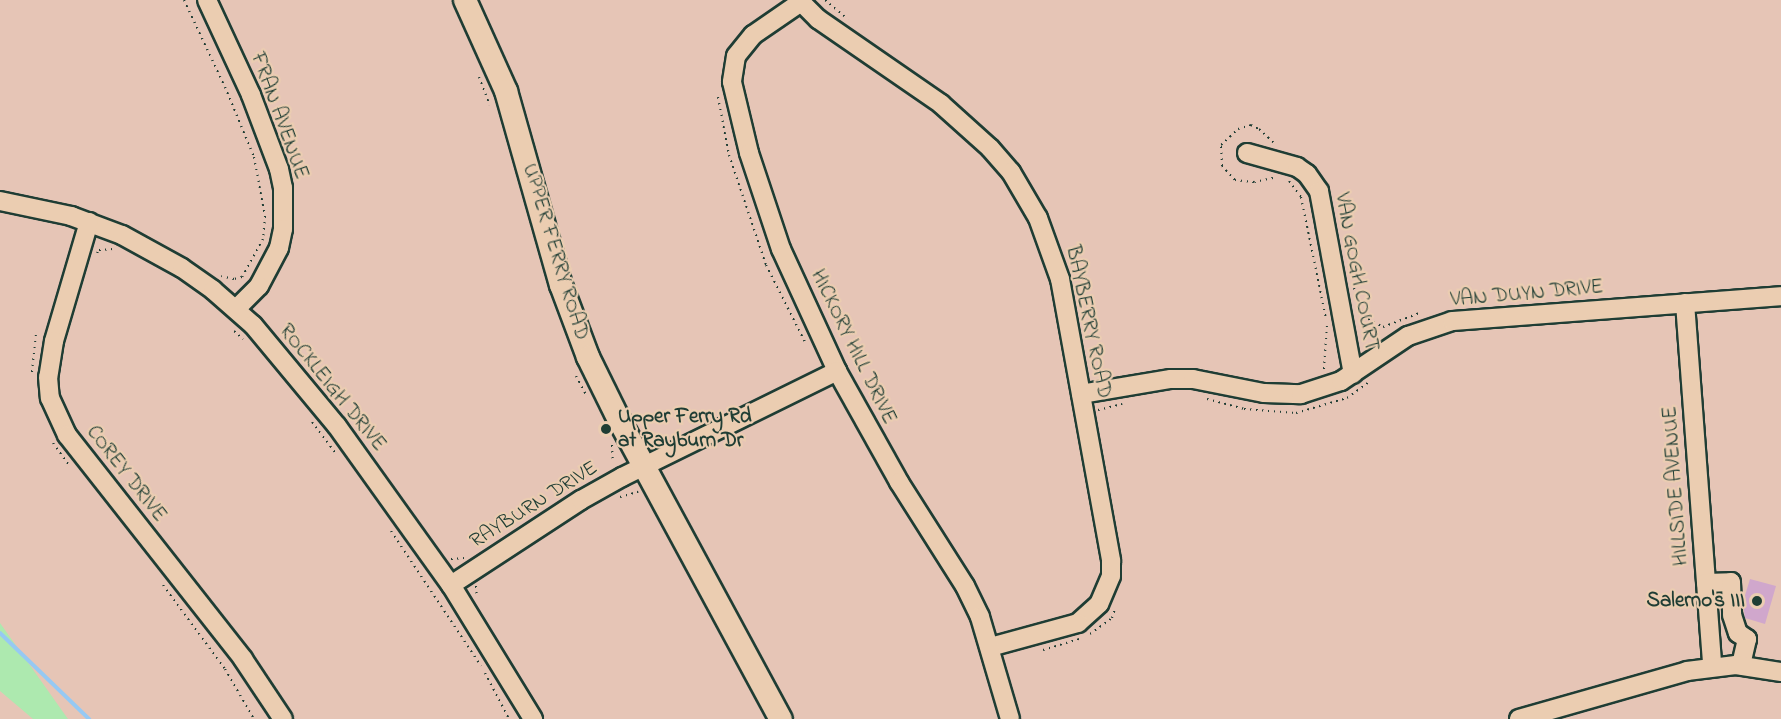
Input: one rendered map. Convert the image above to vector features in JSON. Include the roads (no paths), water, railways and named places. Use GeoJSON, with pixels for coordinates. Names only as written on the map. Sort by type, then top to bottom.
{"type":"FeatureCollection","features":[{"type":"Feature","properties":{"kind":"main road","name":"UPPER FERRY ROAD"},"geometry":{"type":"LineString","coordinates":[[465,0],[506,91],[561,285],[577,329],[644,466],[781,719]]}},
{"type":"Feature","properties":{"kind":"street","name":"FRAN AVENUE"},"geometry":{"type":"LineString","coordinates":[[207,0],[250,95],[279,169],[283,188],[283,229],[279,248],[259,286],[233,318]]}},
{"type":"Feature","properties":{"kind":"street","name":"HICKORY HILL DRIVE"},"geometry":{"type":"LineString","coordinates":[[800,1],[743,45],[733,69],[732,82],[749,153],[764,201],[805,305],[837,371],[899,482],[965,586],[990,647],[1010,719]]}},
{"type":"Feature","properties":{"kind":"street","name":"BAYBERRY ROAD"},"geometry":{"type":"LineString","coordinates":[[800,1],[818,19],[968,125],[1011,172],[1038,218],[1051,248],[1060,279],[1112,561],[1107,590],[1095,609],[1078,623],[990,647]]}},
{"type":"Feature","properties":{"kind":"street","name":"VAN GOGH COURT"},"geometry":{"type":"LineString","coordinates":[[1247,153],[1297,167],[1307,174],[1319,191],[1353,374]]}},
{"type":"Feature","properties":{"kind":"street","name":"ROCKLEIGH DRIVE"},"geometry":{"type":"LineString","coordinates":[[0,201],[34,207],[89,222],[156,252],[182,268],[233,318],[253,325],[337,426],[451,585],[532,719]]}},
{"type":"Feature","properties":{"kind":"street","name":"COREY DRIVE"},"geometry":{"type":"LineString","coordinates":[[89,222],[54,341],[48,377],[50,398],[68,435],[243,659],[283,719]]}},
{"type":"Feature","properties":{"kind":"street","name":"VAN DUYN DRIVE"},"geometry":{"type":"LineString","coordinates":[[1081,394],[1171,379],[1193,379],[1264,393],[1301,394],[1320,390],[1353,374],[1386,348],[1408,336],[1452,321],[1781,296]]}},
{"type":"Feature","properties":{"kind":"street","name":"HILLSIDE AVENUE"},"geometry":{"type":"LineString","coordinates":[[1684,303],[1712,666]]}},
{"type":"Feature","properties":{"kind":"street","name":"RAYBURN DRIVE"},"geometry":{"type":"LineString","coordinates":[[451,585],[581,500],[644,466],[837,371]]}},
{"type":"Feature","properties":{"kind":"street"},"geometry":{"type":"LineString","coordinates":[[1706,583],[1731,582],[1732,615],[1738,633],[1747,639],[1741,665]]}},
{"type":"Feature","properties":{"kind":"street"},"geometry":{"type":"LineString","coordinates":[[1531,717],[1687,670],[1741,665],[1781,672]]}},
{"type":"Feature","properties":{"kind":"waterway"},"geometry":{"type":"LineString","coordinates":[[0,633],[89,719]]}},
{"type":"Feature","properties":{"kind":"place","name":"Upper Ferry Rd at Rayburn Dr"},"geometry":{"type":"Point","coordinates":[606,429]}},
{"type":"Feature","properties":{"kind":"place","name":"Salerno's III"},"geometry":{"type":"Point","coordinates":[1757,601]}}]}
